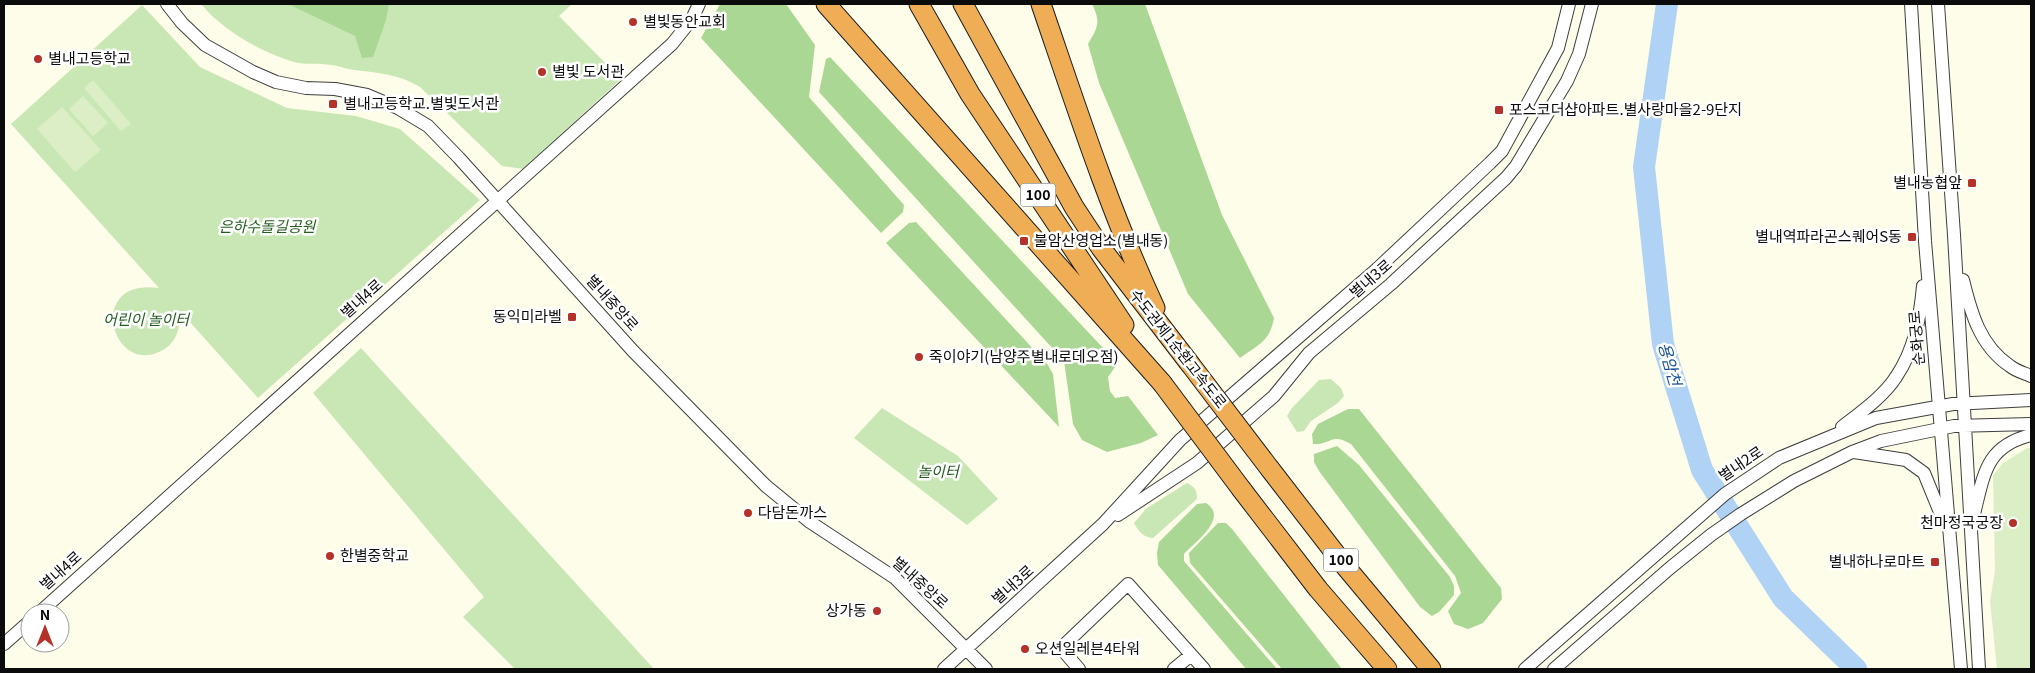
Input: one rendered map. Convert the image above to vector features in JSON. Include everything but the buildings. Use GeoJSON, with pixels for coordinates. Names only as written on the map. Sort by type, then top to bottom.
{"type":"FeatureCollection","features":[{"type":"Feature","properties":{"kind":"highway"},"geometry":{"type":"LineString","coordinates":[[826,4],[1162,383]]}},
{"type":"Feature","properties":{"kind":"highway","name":"수도권제1순환고속도로"},"geometry":{"type":"LineString","coordinates":[[919,4],[970,94],[1162,383],[1318,589],[1387,669]]}},
{"type":"Feature","properties":{"kind":"highway","name":"수도권제1순환고속도로"},"geometry":{"type":"LineString","coordinates":[[963,4],[1080,215],[1101,248],[1270,469],[1431,669]]}},
{"type":"Feature","properties":{"kind":"highway"},"geometry":{"type":"LineString","coordinates":[[1041,4],[1095,160],[1126,242],[1158,313],[1190,364]]}},
{"type":"Feature","properties":{"kind":"street","name":"별내중앙로"},"geometry":{"type":"LineString","coordinates":[[167,4],[182,23],[205,45],[260,76],[276,82],[306,88],[336,88],[367,95],[398,108],[428,126],[633,351],[766,486],[810,522],[895,578],[986,669]]}},
{"type":"Feature","properties":{"kind":"street","name":"별내4로"},"geometry":{"type":"LineString","coordinates":[[49,603],[672,44],[692,19],[699,4]]}},
{"type":"Feature","properties":{"kind":"street","name":"별내3로"},"geometry":{"type":"LineString","coordinates":[[944,669],[1103,524],[1180,440],[1377,268],[1502,151],[1558,48],[1569,4]]}},
{"type":"Feature","properties":{"kind":"street","name":"별내3로"},"geometry":{"type":"LineString","coordinates":[[1103,524],[1197,463],[1274,396],[1309,353],[1391,284],[1506,178],[1516,166],[1568,81],[1578,54],[1592,4]]}},
{"type":"Feature","properties":{"kind":"street","name":"순화궁로"},"geometry":{"type":"LineString","coordinates":[[1911,4],[1926,253],[1961,669]]}},
{"type":"Feature","properties":{"kind":"street"},"geometry":{"type":"LineString","coordinates":[[1938,4],[1965,403],[1979,669]]}},
{"type":"Feature","properties":{"kind":"street"},"geometry":{"type":"LineString","coordinates":[[1955,249],[1971,314],[1986,344],[2010,366],[2031,376]]}},
{"type":"Feature","properties":{"kind":"street"},"geometry":{"type":"LineString","coordinates":[[1832,435],[1869,405],[1896,378],[1911,350],[1920,317],[1926,253]]}},
{"type":"Feature","properties":{"kind":"street","name":"별내2로"},"geometry":{"type":"LineString","coordinates":[[1525,669],[1726,494],[1753,474],[1799,449],[1876,418],[1939,406],[2031,400]]}},
{"type":"Feature","properties":{"kind":"street"},"geometry":{"type":"LineString","coordinates":[[1554,669],[1670,568],[1741,514],[1811,473],[1852,452],[1881,441],[1965,426],[2031,424]]}},
{"type":"Feature","properties":{"kind":"street"},"geometry":{"type":"LineString","coordinates":[[1971,526],[1983,477],[1996,452],[2014,439],[2031,434]]}},
{"type":"Feature","properties":{"kind":"street"},"geometry":{"type":"LineString","coordinates":[[1852,452],[1906,460],[1924,473],[1949,532]]}},
{"type":"Feature","properties":{"kind":"street"},"geometry":{"type":"LineString","coordinates":[[1079,669],[1061,648],[1128,584],[1204,669]]}},
{"type":"Feature","properties":{"kind":"street"},"geometry":{"type":"LineString","coordinates":[[4,644],[20,630]]}},
{"type":"Feature","properties":{"kind":"street"},"geometry":{"type":"LineString","coordinates":[[1174,669],[1191,655]]}},
{"type":"Feature","properties":{"kind":"green space"},"geometry":{"type":"Polygon","coordinates":[[[201,4],[572,4],[559,16],[621,79],[523,169],[502,166],[420,87],[404,79],[388,75],[351,70],[332,65],[298,63],[282,58],[269,53],[231,31],[201,4]]]}},
{"type":"Feature","properties":{"kind":"green space"},"geometry":{"type":"Polygon","coordinates":[[[288,4],[389,4],[386,20],[373,57],[362,58],[355,36],[288,4]]]}},
{"type":"Feature","properties":{"kind":"green space"},"geometry":{"type":"Polygon","coordinates":[[[720,4],[786,4],[815,45],[809,97],[904,205],[903,212],[881,233],[701,38],[720,4]]]}},
{"type":"Feature","properties":{"kind":"green space"},"geometry":{"type":"Polygon","coordinates":[[[1092,4],[1145,4],[1222,215],[1274,318],[1270,332],[1262,342],[1240,358],[1188,294],[1099,83],[1088,44],[1097,24],[1097,15],[1092,4]]]}},
{"type":"Feature","properties":{"kind":"green space","name":"은하수돌길공원"},"geometry":{"type":"Polygon","coordinates":[[[142,5],[200,67],[287,108],[356,116],[400,129],[480,200],[258,398],[180,311],[175,338],[163,350],[145,355],[130,351],[120,340],[114,326],[114,310],[121,297],[136,289],[159,288],[11,124],[142,5]]]}},
{"type":"Feature","properties":{"kind":"green space"},"geometry":{"type":"Polygon","coordinates":[[[830,57],[1104,349],[1115,367],[1108,377],[1110,391],[1115,398],[1128,396],[1158,435],[1141,443],[1107,452],[1082,440],[1073,424],[1064,361],[819,92],[826,59],[830,57]]]}},
{"type":"Feature","properties":{"kind":"green space"},"geometry":{"type":"Polygon","coordinates":[[[93,80],[131,124],[121,131],[84,88],[93,80]]]}},
{"type":"Feature","properties":{"kind":"green space"},"geometry":{"type":"Polygon","coordinates":[[[83,96],[108,123],[93,136],[69,109],[83,96]]]}},
{"type":"Feature","properties":{"kind":"green space"},"geometry":{"type":"Polygon","coordinates":[[[62,107],[101,150],[75,172],[37,129],[62,107]]]}},
{"type":"Feature","properties":{"kind":"green space"},"geometry":{"type":"Polygon","coordinates":[[[916,222],[1048,365],[1053,374],[1059,427],[886,243],[909,223],[916,222]]]}},
{"type":"Feature","properties":{"kind":"green space"},"geometry":{"type":"Polygon","coordinates":[[[361,348],[654,669],[515,669],[463,617],[484,597],[313,393],[361,348]]]}},
{"type":"Feature","properties":{"kind":"green space"},"geometry":{"type":"Polygon","coordinates":[[[1331,379],[1341,388],[1344,396],[1338,403],[1311,421],[1304,431],[1297,432],[1287,416],[1292,408],[1319,380],[1331,379]]]}},
{"type":"Feature","properties":{"kind":"green space","name":"놀이터"},"geometry":{"type":"Polygon","coordinates":[[[882,408],[958,456],[998,499],[967,525],[854,438],[882,408]]]}},
{"type":"Feature","properties":{"kind":"green space"},"geometry":{"type":"Polygon","coordinates":[[[1348,409],[1359,409],[1501,588],[1502,599],[1483,623],[1468,629],[1454,624],[1448,611],[1461,593],[1455,576],[1351,444],[1335,439],[1313,444],[1312,434],[1318,424],[1348,409]]]}},
{"type":"Feature","properties":{"kind":"green space"},"geometry":{"type":"Polygon","coordinates":[[[1337,446],[1359,465],[1450,577],[1454,586],[1454,595],[1439,612],[1432,616],[1420,607],[1319,471],[1314,462],[1314,454],[1337,446]]]}},
{"type":"Feature","properties":{"kind":"green space","name":"천마정국궁장"},"geometry":{"type":"Polygon","coordinates":[[[2027,448],[2031,448],[2031,669],[1997,669],[1990,601],[1995,571],[1993,475],[2003,463],[2027,448]]]}},
{"type":"Feature","properties":{"kind":"green space"},"geometry":{"type":"Polygon","coordinates":[[[1187,483],[1195,489],[1197,499],[1153,538],[1142,534],[1134,523],[1147,508],[1187,483]]]}},
{"type":"Feature","properties":{"kind":"green space"},"geometry":{"type":"Polygon","coordinates":[[[1206,503],[1212,509],[1214,515],[1212,522],[1202,536],[1184,554],[1184,561],[1277,669],[1246,669],[1158,565],[1157,553],[1159,542],[1197,504],[1206,503]]]}},
{"type":"Feature","properties":{"kind":"green space"},"geometry":{"type":"Polygon","coordinates":[[[1218,523],[1226,523],[1232,529],[1342,669],[1282,669],[1190,563],[1189,553],[1218,523]]]}},
{"type":"Feature","properties":{"kind":"waterway","name":"용암천"},"geometry":{"type":"LineString","coordinates":[[1667,4],[1644,167],[1663,344],[1702,470],[1783,598],[1856,669]]}},
{"type":"Feature","properties":{"kind":"place","name":"별빛동안교회"},"geometry":{"type":"Point","coordinates":[633,22]}},
{"type":"Feature","properties":{"kind":"place","name":"별내고등학교"},"geometry":{"type":"Point","coordinates":[38,59]}},
{"type":"Feature","properties":{"kind":"place","name":"별빛 도서관"},"geometry":{"type":"Point","coordinates":[542,72]}},
{"type":"Feature","properties":{"kind":"place","name":"별내고등학교.별빛도서관"},"geometry":{"type":"Point","coordinates":[333,104]}},
{"type":"Feature","properties":{"kind":"place","name":"포스코더샵아파트.별사랑마을2-9단지"},"geometry":{"type":"Point","coordinates":[1499,110]}},
{"type":"Feature","properties":{"kind":"place","name":"별내농협앞"},"geometry":{"type":"Point","coordinates":[1972,183]}},
{"type":"Feature","properties":{"kind":"place","name":"별내역파라곤스퀘어S동"},"geometry":{"type":"Point","coordinates":[1912,237]}},
{"type":"Feature","properties":{"kind":"place","name":"불암산영업소(별내동)"},"geometry":{"type":"Point","coordinates":[1024,241]}},
{"type":"Feature","properties":{"kind":"place","name":"동익미라벨"},"geometry":{"type":"Point","coordinates":[572,317]}},
{"type":"Feature","properties":{"kind":"place","name":"죽이야기(남양주별내로데오점)"},"geometry":{"type":"Point","coordinates":[919,357]}},
{"type":"Feature","properties":{"kind":"place","name":"다담돈까스"},"geometry":{"type":"Point","coordinates":[748,513]}},
{"type":"Feature","properties":{"kind":"place","name":"천마정국궁장"},"geometry":{"type":"Point","coordinates":[2013,523]}},
{"type":"Feature","properties":{"kind":"place","name":"한별중학교"},"geometry":{"type":"Point","coordinates":[330,556]}},
{"type":"Feature","properties":{"kind":"place","name":"별내하나로마트"},"geometry":{"type":"Point","coordinates":[1935,562]}},
{"type":"Feature","properties":{"kind":"place","name":"상가동"},"geometry":{"type":"Point","coordinates":[877,611]}},
{"type":"Feature","properties":{"kind":"place","name":"오션일레븐4타워"},"geometry":{"type":"Point","coordinates":[1025,649]}},
{"type":"Feature","properties":{"kind":"park label","name":"어린이 놀이터"},"geometry":{"type":"Point","coordinates":[146,320]}}]}
